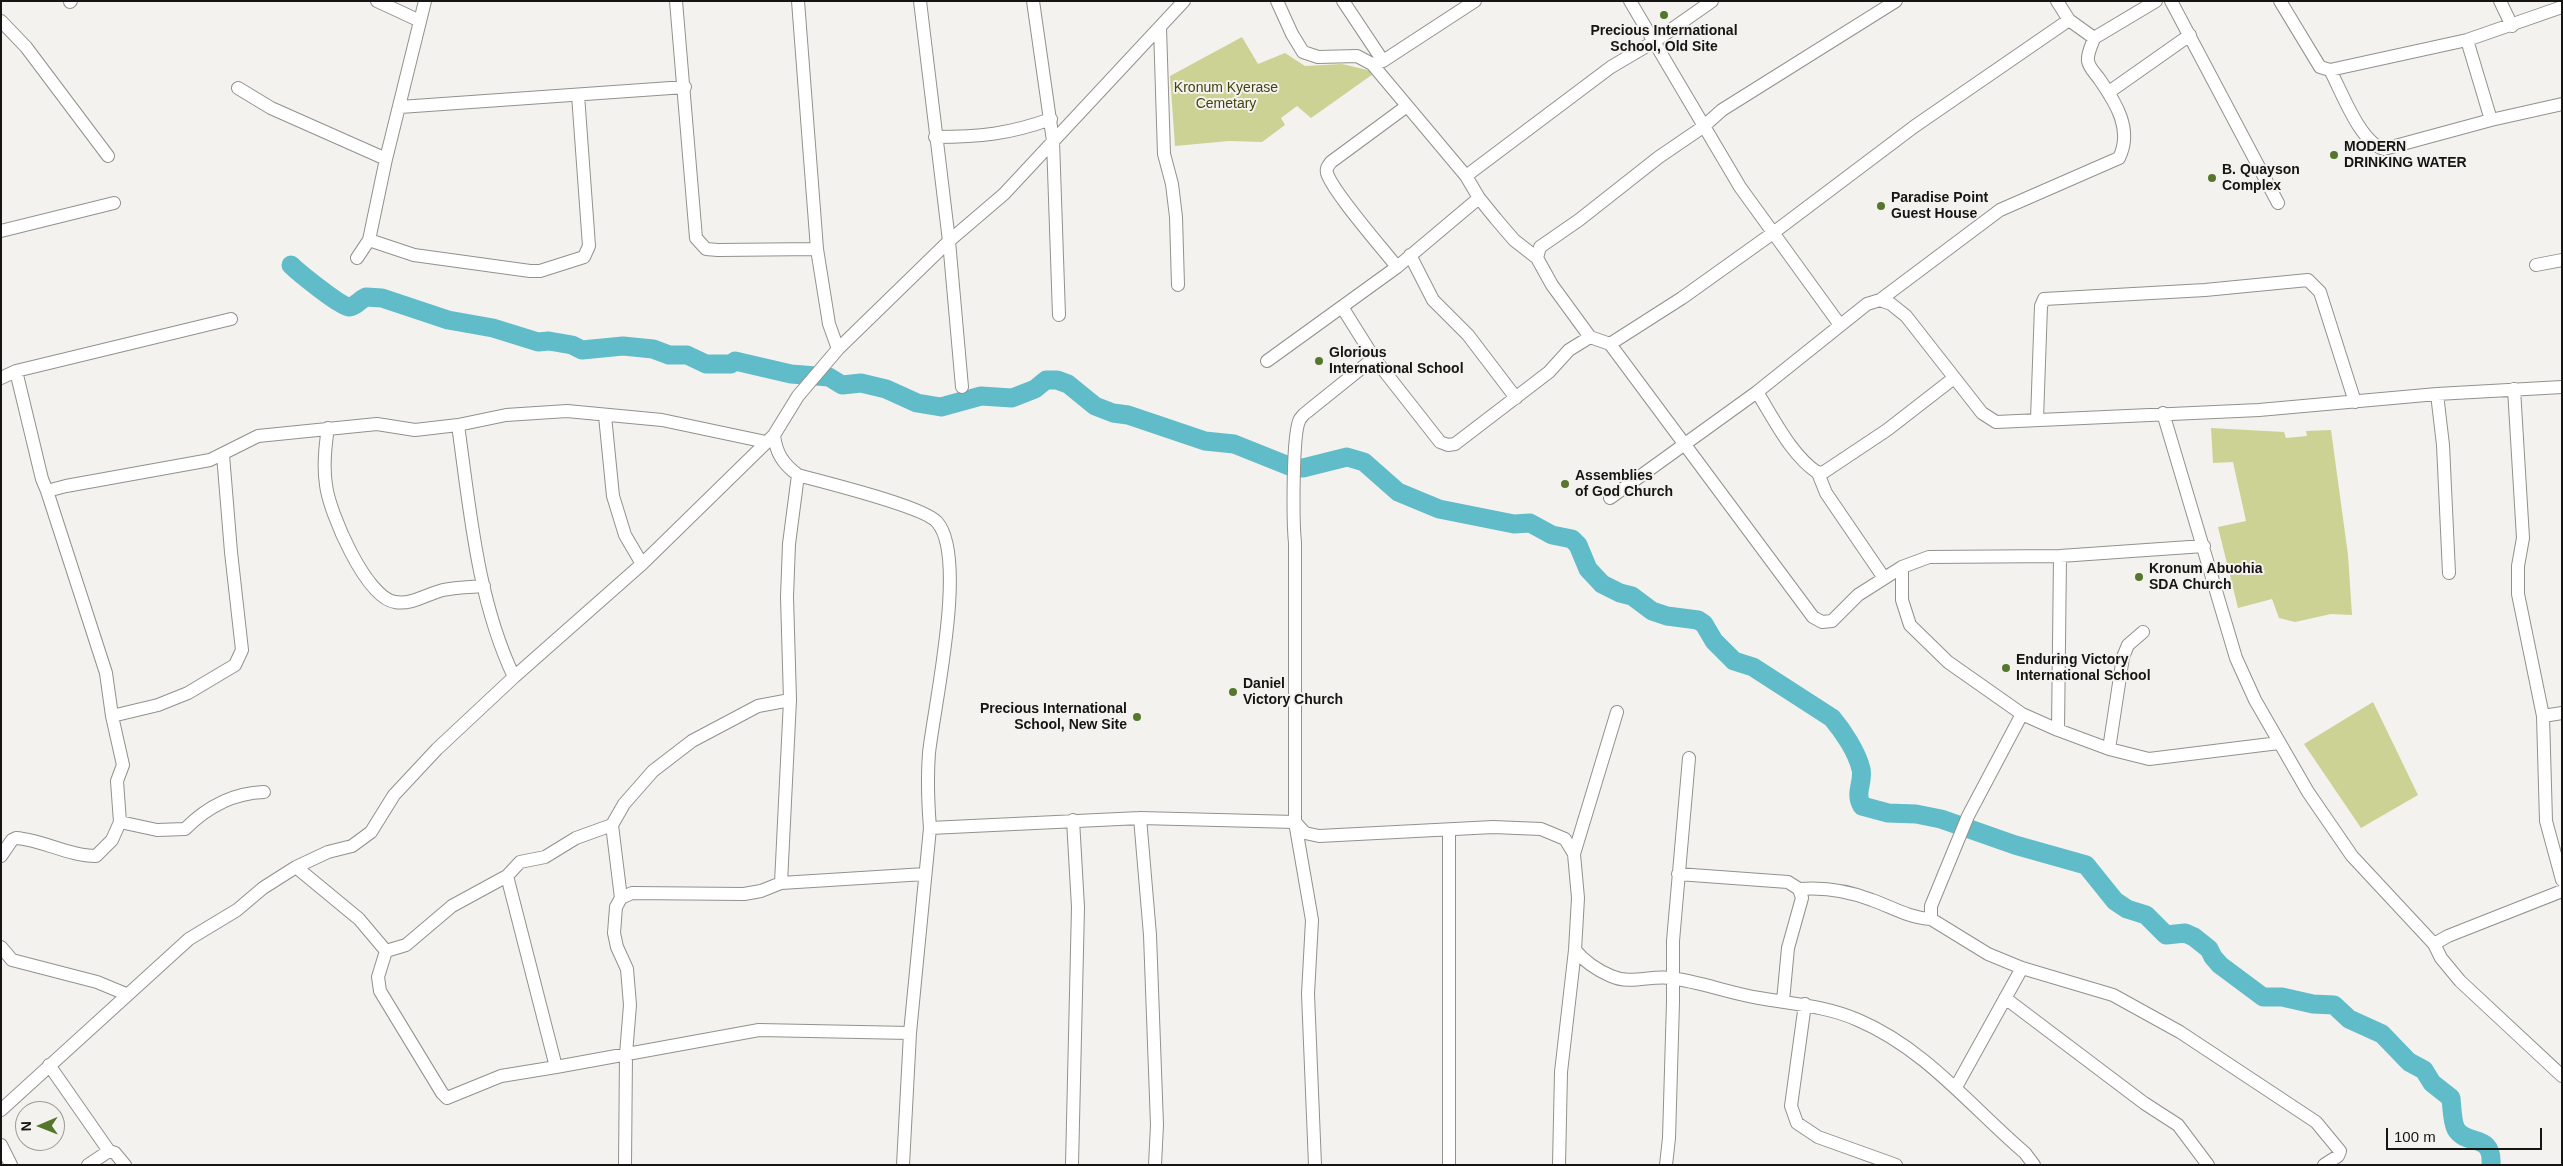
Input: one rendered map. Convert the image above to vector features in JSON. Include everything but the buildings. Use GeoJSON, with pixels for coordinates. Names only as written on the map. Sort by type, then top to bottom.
{"type":"FeatureCollection","features":[{"type":"Feature","properties":{"kind":"street"},"geometry":{"type":"LineString","coordinates":[[377,1],[420,21]]}},
{"type":"Feature","properties":{"kind":"street"},"geometry":{"type":"LineString","coordinates":[[356,258],[369,240],[386,159],[425,1]]}},
{"type":"Feature","properties":{"kind":"street"},"geometry":{"type":"LineString","coordinates":[[676,1],[685,87],[696,238],[706,249],[817,249]]}},
{"type":"Feature","properties":{"kind":"street"},"geometry":{"type":"LineString","coordinates":[[798,1],[817,249],[829,324],[838,349]]}},
{"type":"Feature","properties":{"kind":"street"},"geometry":{"type":"LineString","coordinates":[[920,1],[935,138],[950,241],[962,387]]}},
{"type":"Feature","properties":{"kind":"street"},"geometry":{"type":"LineString","coordinates":[[1033,1],[1053,141],[1059,315]]}},
{"type":"Feature","properties":{"kind":"street"},"geometry":{"type":"LineString","coordinates":[[1,1110],[188,939],[238,910],[263,888],[296,867],[328,852],[352,846],[371,832],[394,795],[437,749],[514,677],[642,564],[770,438],[798,396],[838,349],[950,241],[1004,194],[1160,28],[1173,7],[1184,1]]}},
{"type":"Feature","properties":{"kind":"street"},"geometry":{"type":"LineString","coordinates":[[1277,1],[1292,34],[1303,52],[1318,57],[1357,56],[1377,63]]}},
{"type":"Feature","properties":{"kind":"street"},"geometry":{"type":"LineString","coordinates":[[1343,1],[1377,63],[1407,106],[1466,176],[1479,198],[1514,240],[1536,258],[1552,285],[1590,337],[1610,344],[1813,617],[1822,622],[1832,621],[1858,595],[1902,567],[1929,557],[2060,556],[2204,546]]}},
{"type":"Feature","properties":{"kind":"street"},"geometry":{"type":"LineString","coordinates":[[1377,63],[1475,1]]}},
{"type":"Feature","properties":{"kind":"street"},"geometry":{"type":"LineString","coordinates":[[1630,1],[1740,187],[1840,325]]}},
{"type":"Feature","properties":{"kind":"street"},"geometry":{"type":"LineString","coordinates":[[1466,176],[1611,67],[1655,41],[1712,1]]}},
{"type":"Feature","properties":{"kind":"street"},"geometry":{"type":"LineString","coordinates":[[1536,258],[1540,247],[1579,220],[1659,157],[1703,127],[1722,110],[1896,1]]}},
{"type":"Feature","properties":{"kind":"street"},"geometry":{"type":"LineString","coordinates":[[2057,1],[2069,20],[2094,38]]}},
{"type":"Feature","properties":{"kind":"street"},"geometry":{"type":"LineString","coordinates":[[1610,498],[1684,442],[1757,392],[1867,304],[1880,300],[2000,210],[2119,158],[2122,150],[2123,120],[2088,61],[2094,38],[2156,1]]}},
{"type":"Feature","properties":{"kind":"street"},"geometry":{"type":"LineString","coordinates":[[2171,1],[2278,203]]}},
{"type":"Feature","properties":{"kind":"street"},"geometry":{"type":"LineString","coordinates":[[2280,1],[2320,67],[2330,70],[2467,40],[2512,26],[2562,7]]}},
{"type":"Feature","properties":{"kind":"street"},"geometry":{"type":"LineString","coordinates":[[2500,1],[2512,26]]}},
{"type":"Feature","properties":{"kind":"street"},"geometry":{"type":"LineString","coordinates":[[1610,344],[1682,298],[1773,233],[1915,126],[2069,20]]}},
{"type":"Feature","properties":{"kind":"street"},"geometry":{"type":"LineString","coordinates":[[1,21],[26,47],[108,156]]}},
{"type":"Feature","properties":{"kind":"street"},"geometry":{"type":"LineString","coordinates":[[1160,28],[1164,154],[1172,184],[1176,217],[1178,285]]}},
{"type":"Feature","properties":{"kind":"street"},"geometry":{"type":"LineString","coordinates":[[2108,92],[2190,35]]}},
{"type":"Feature","properties":{"kind":"street"},"geometry":{"type":"LineString","coordinates":[[2467,40],[2491,120]]}},
{"type":"Feature","properties":{"kind":"street"},"geometry":{"type":"LineString","coordinates":[[2330,70],[2364,134],[2380,148],[2384,149],[2491,120],[2562,104]]}},
{"type":"Feature","properties":{"kind":"street"},"geometry":{"type":"LineString","coordinates":[[400,107],[685,87]]}},
{"type":"Feature","properties":{"kind":"street"},"geometry":{"type":"LineString","coordinates":[[238,88],[271,108],[386,159]]}},
{"type":"Feature","properties":{"kind":"street"},"geometry":{"type":"LineString","coordinates":[[369,240],[414,255],[530,272],[540,271],[584,257],[589,246],[578,95]]}},
{"type":"Feature","properties":{"kind":"street"},"geometry":{"type":"LineString","coordinates":[[1397,267],[1346,202],[1328,174],[1327,167],[1330,162],[1407,106]]}},
{"type":"Feature","properties":{"kind":"street"},"geometry":{"type":"LineString","coordinates":[[935,138],[980,136],[1016,131],[1051,119]]}},
{"type":"Feature","properties":{"kind":"street"},"geometry":{"type":"LineString","coordinates":[[1267,361],[1397,267],[1479,198]]}},
{"type":"Feature","properties":{"kind":"street"},"geometry":{"type":"LineString","coordinates":[[1,231],[114,203]]}},
{"type":"Feature","properties":{"kind":"street"},"geometry":{"type":"LineString","coordinates":[[1410,255],[1433,300],[1468,335],[1516,398]]}},
{"type":"Feature","properties":{"kind":"street"},"geometry":{"type":"LineString","coordinates":[[2536,264],[2562,260]]}},
{"type":"Feature","properties":{"kind":"street"},"geometry":{"type":"LineString","coordinates":[[2037,419],[2041,306],[2044,300],[2205,290],[2308,280],[2320,292],[2355,402]]}},
{"type":"Feature","properties":{"kind":"street"},"geometry":{"type":"LineString","coordinates":[[1880,300],[1891,304],[1906,316],[1982,413],[1996,422],[2163,412],[2259,410],[2437,394],[2562,387]]}},
{"type":"Feature","properties":{"kind":"street"},"geometry":{"type":"LineString","coordinates":[[1342,307],[1374,358],[1440,442],[1448,446],[1455,444],[1516,398],[1549,372],[1569,350],[1590,337]]}},
{"type":"Feature","properties":{"kind":"street"},"geometry":{"type":"LineString","coordinates":[[1,378],[16,371],[232,319]]}},
{"type":"Feature","properties":{"kind":"street"},"geometry":{"type":"LineString","coordinates":[[1314,1165],[1308,994],[1312,920],[1295,822],[1293,506],[1299,420],[1326,394],[1374,358]]}},
{"type":"Feature","properties":{"kind":"street"},"geometry":{"type":"LineString","coordinates":[[1,856],[12,840],[16,838],[45,842],[88,856],[96,856],[112,840],[120,822],[117,781],[123,766],[112,716],[104,665],[42,479],[16,371]]}},
{"type":"Feature","properties":{"kind":"street"},"geometry":{"type":"LineString","coordinates":[[1818,473],[1824,472],[1887,430],[1954,378]]}},
{"type":"Feature","properties":{"kind":"street"},"geometry":{"type":"LineString","coordinates":[[2514,389],[2523,538],[2518,566],[2518,594],[2543,716],[2546,821],[2562,880]]}},
{"type":"Feature","properties":{"kind":"street"},"geometry":{"type":"LineString","coordinates":[[1757,392],[1785,437],[1810,467],[1818,473],[1826,493],[1884,578]]}},
{"type":"Feature","properties":{"kind":"street"},"geometry":{"type":"LineString","coordinates":[[2437,394],[2443,445],[2449,573]]}},
{"type":"Feature","properties":{"kind":"street"},"geometry":{"type":"LineString","coordinates":[[47,491],[66,486],[195,464],[223,454],[258,436],[377,424],[415,430],[458,426],[506,415],[567,411],[662,420],[770,438]]}},
{"type":"Feature","properties":{"kind":"street"},"geometry":{"type":"LineString","coordinates":[[2163,412],[2236,658],[2279,743],[2308,792],[2352,856],[2434,944],[2440,958],[2460,981],[2562,1076]]}},
{"type":"Feature","properties":{"kind":"street"},"geometry":{"type":"LineString","coordinates":[[605,416],[613,496],[625,535],[642,564]]}},
{"type":"Feature","properties":{"kind":"street"},"geometry":{"type":"LineString","coordinates":[[458,426],[473,534],[484,586],[500,648],[514,677]]}},
{"type":"Feature","properties":{"kind":"street"},"geometry":{"type":"LineString","coordinates":[[328,428],[324,457],[326,487],[339,524],[362,571],[380,595],[393,602],[407,603],[444,589],[484,586]]}},
{"type":"Feature","properties":{"kind":"street"},"geometry":{"type":"LineString","coordinates":[[770,438],[776,451],[788,467],[798,474],[912,508],[937,521],[946,542],[950,590],[942,670],[929,753],[930,828],[910,1033],[903,1165]]}},
{"type":"Feature","properties":{"kind":"street"},"geometry":{"type":"LineString","coordinates":[[112,716],[158,705],[188,692],[235,665],[242,650],[223,454]]}},
{"type":"Feature","properties":{"kind":"street"},"geometry":{"type":"LineString","coordinates":[[782,884],[790,700],[787,597],[789,544],[798,474]]}},
{"type":"Feature","properties":{"kind":"street"},"geometry":{"type":"LineString","coordinates":[[2058,730],[2060,556]]}},
{"type":"Feature","properties":{"kind":"street"},"geometry":{"type":"LineString","coordinates":[[1902,567],[1902,600],[1910,625],[1948,662],[2022,714],[2109,749],[2149,759],[2279,743]]}},
{"type":"Feature","properties":{"kind":"street"},"geometry":{"type":"LineString","coordinates":[[2109,749],[2123,657],[2128,645],[2143,632]]}},
{"type":"Feature","properties":{"kind":"street"},"geometry":{"type":"LineString","coordinates":[[622,898],[612,825],[624,804],[653,771],[692,742],[758,706],[790,700]]}},
{"type":"Feature","properties":{"kind":"street"},"geometry":{"type":"LineString","coordinates":[[1559,1165],[1561,1072],[1575,950],[1578,898],[1574,854],[1617,712]]}},
{"type":"Feature","properties":{"kind":"street"},"geometry":{"type":"LineString","coordinates":[[2543,716],[2562,713]]}},
{"type":"Feature","properties":{"kind":"street"},"geometry":{"type":"LineString","coordinates":[[1931,919],[1931,906],[1968,816],[2022,714]]}},
{"type":"Feature","properties":{"kind":"street"},"geometry":{"type":"LineString","coordinates":[[1666,1165],[1669,1138],[1672,978],[1678,874],[1689,758]]}},
{"type":"Feature","properties":{"kind":"street"},"geometry":{"type":"LineString","coordinates":[[120,822],[157,830],[184,829],[221,801],[244,793],[264,792]]}},
{"type":"Feature","properties":{"kind":"street"},"geometry":{"type":"LineString","coordinates":[[930,828],[1140,818],[1295,822],[1306,833],[1319,836],[1493,827],[1541,829],[1565,839],[1574,854]]}},
{"type":"Feature","properties":{"kind":"street"},"geometry":{"type":"LineString","coordinates":[[1140,818],[1150,936],[1157,1125],[1155,1165]]}},
{"type":"Feature","properties":{"kind":"street"},"geometry":{"type":"LineString","coordinates":[[1072,1165],[1078,907],[1073,820]]}},
{"type":"Feature","properties":{"kind":"street"},"geometry":{"type":"LineString","coordinates":[[386,951],[406,945],[452,906],[508,876],[520,862],[546,858],[576,838],[612,825]]}},
{"type":"Feature","properties":{"kind":"street"},"geometry":{"type":"LineString","coordinates":[[1449,830],[1449,1165]]}},
{"type":"Feature","properties":{"kind":"street"},"geometry":{"type":"LineString","coordinates":[[296,867],[359,919],[386,951]]}},
{"type":"Feature","properties":{"kind":"street"},"geometry":{"type":"LineString","coordinates":[[625,1165],[626,1054],[630,1005],[627,969],[617,947],[614,932],[616,907],[622,898],[632,893],[744,894],[782,884],[925,874]]}},
{"type":"Feature","properties":{"kind":"street"},"geometry":{"type":"LineString","coordinates":[[1678,874],[1788,882],[1799,889],[1816,888],[1870,899],[1902,914],[1931,919],[1988,954],[2022,968],[2113,995],[2180,1032],[2316,1122],[2340,1151],[2338,1156],[2324,1165]]}},
{"type":"Feature","properties":{"kind":"street"},"geometry":{"type":"LineString","coordinates":[[508,876],[556,1066]]}},
{"type":"Feature","properties":{"kind":"street"},"geometry":{"type":"LineString","coordinates":[[1783,1001],[1788,948],[1802,898],[1799,889]]}},
{"type":"Feature","properties":{"kind":"street"},"geometry":{"type":"LineString","coordinates":[[2434,944],[2448,936],[2562,891]]}},
{"type":"Feature","properties":{"kind":"street"},"geometry":{"type":"LineString","coordinates":[[1,947],[12,960],[97,982],[126,994]]}},
{"type":"Feature","properties":{"kind":"street"},"geometry":{"type":"LineString","coordinates":[[1575,950],[1583,959],[1612,977],[1629,980],[1658,976],[1672,978],[1717,986],[1758,998],[1805,1004],[1856,1018],[1880,1030],[1934,1067],[2025,1153],[2034,1165]]}},
{"type":"Feature","properties":{"kind":"street"},"geometry":{"type":"LineString","coordinates":[[386,951],[378,977],[380,991],[442,1093],[448,1098],[501,1076],[626,1054],[686,1041],[759,1030],[910,1033]]}},
{"type":"Feature","properties":{"kind":"street"},"geometry":{"type":"LineString","coordinates":[[1956,1087],[2022,968]]}},
{"type":"Feature","properties":{"kind":"street"},"geometry":{"type":"LineString","coordinates":[[2006,998],[2144,1103],[2178,1125],[2208,1165]]}},
{"type":"Feature","properties":{"kind":"street"},"geometry":{"type":"LineString","coordinates":[[1805,1004],[1791,1106],[1797,1123],[1818,1137],[1896,1165]]}},
{"type":"Feature","properties":{"kind":"street"},"geometry":{"type":"LineString","coordinates":[[49,1065],[109,1151],[115,1153],[125,1165]]}},
{"type":"Feature","properties":{"kind":"street"},"geometry":{"type":"LineString","coordinates":[[1,1145],[11,1165]]}},
{"type":"Feature","properties":{"kind":"street"},"geometry":{"type":"LineString","coordinates":[[88,1165],[109,1151]]}},
{"type":"Feature","properties":{"kind":"green space","name":"Kronum Kyerase Cemetary"},"geometry":{"type":"Polygon","coordinates":[[[1242,37],[1258,64],[1285,53],[1305,66],[1342,64],[1376,72],[1311,118],[1297,106],[1281,118],[1285,125],[1262,142],[1229,141],[1175,146],[1170,76],[1242,37]]]}},
{"type":"Feature","properties":{"kind":"green space"},"geometry":{"type":"Polygon","coordinates":[[[2211,428],[2284,432],[2286,438],[2307,436],[2306,431],[2331,430],[2348,555],[2352,615],[2331,614],[2295,622],[2279,618],[2272,599],[2238,608],[2218,527],[2246,521],[2233,462],[2213,463],[2211,428]]]}},
{"type":"Feature","properties":{"kind":"green space"},"geometry":{"type":"Polygon","coordinates":[[[2373,702],[2418,795],[2361,828],[2304,744],[2373,702]]]}},
{"type":"Feature","properties":{"kind":"waterway"},"geometry":{"type":"LineString","coordinates":[[291,265],[329,296],[349,307],[366,297],[382,298],[448,320],[493,328],[538,342],[549,341],[572,345],[582,350],[623,346],[653,349],[669,355],[687,355],[706,364],[731,364],[735,361],[791,374],[829,377],[842,385],[861,383],[886,389],[917,403],[941,407],[981,396],[1012,398],[1035,389],[1046,380],[1057,380],[1068,384],[1095,406],[1113,413],[1128,415],[1205,441],[1234,444],[1294,468],[1303,468],[1347,457],[1364,462],[1398,492],[1439,509],[1514,524],[1530,523],[1552,535],[1572,539],[1578,545],[1588,569],[1602,584],[1620,593],[1632,596],[1652,611],[1667,616],[1698,620],[1704,624],[1714,641],[1734,661],[1753,667],[1832,718],[1849,742],[1859,762],[1862,774],[1859,797],[1862,806],[1888,813],[1916,814],[1941,819],[2015,845],[2086,865],[2115,901],[2127,909],[2146,915],[2166,935],[2185,933],[2194,937],[2209,949],[2220,965],[2263,997],[2282,997],[2313,1004],[2334,1005],[2349,1019],[2382,1034],[2409,1062],[2424,1070],[2432,1083],[2451,1098],[2456,1129],[2466,1138],[2478,1141],[2488,1148],[2491,1155],[2491,1165]]}},
{"type":"Feature","properties":{"kind":"place","name":"Precious International School, Old Site"},"geometry":{"type":"Point","coordinates":[1664,15]}},
{"type":"Feature","properties":{"kind":"place","name":"MODERN DRINKING WATER"},"geometry":{"type":"Point","coordinates":[2334,155]}},
{"type":"Feature","properties":{"kind":"place","name":"B. Quayson Complex"},"geometry":{"type":"Point","coordinates":[2212,178]}},
{"type":"Feature","properties":{"kind":"place","name":"Paradise Point Guest House"},"geometry":{"type":"Point","coordinates":[1881,206]}},
{"type":"Feature","properties":{"kind":"place","name":"Glorious International School"},"geometry":{"type":"Point","coordinates":[1319,361]}},
{"type":"Feature","properties":{"kind":"place","name":"Assemblies of God Church"},"geometry":{"type":"Point","coordinates":[1565,484]}},
{"type":"Feature","properties":{"kind":"place","name":"Kronum Abuohia SDA Church"},"geometry":{"type":"Point","coordinates":[2139,577]}},
{"type":"Feature","properties":{"kind":"place","name":"Enduring Victory International School"},"geometry":{"type":"Point","coordinates":[2006,668]}},
{"type":"Feature","properties":{"kind":"place","name":"Daniel Victory Church"},"geometry":{"type":"Point","coordinates":[1233,692]}},
{"type":"Feature","properties":{"kind":"place","name":"Precious International School, New Site"},"geometry":{"type":"Point","coordinates":[1137,717]}}]}
